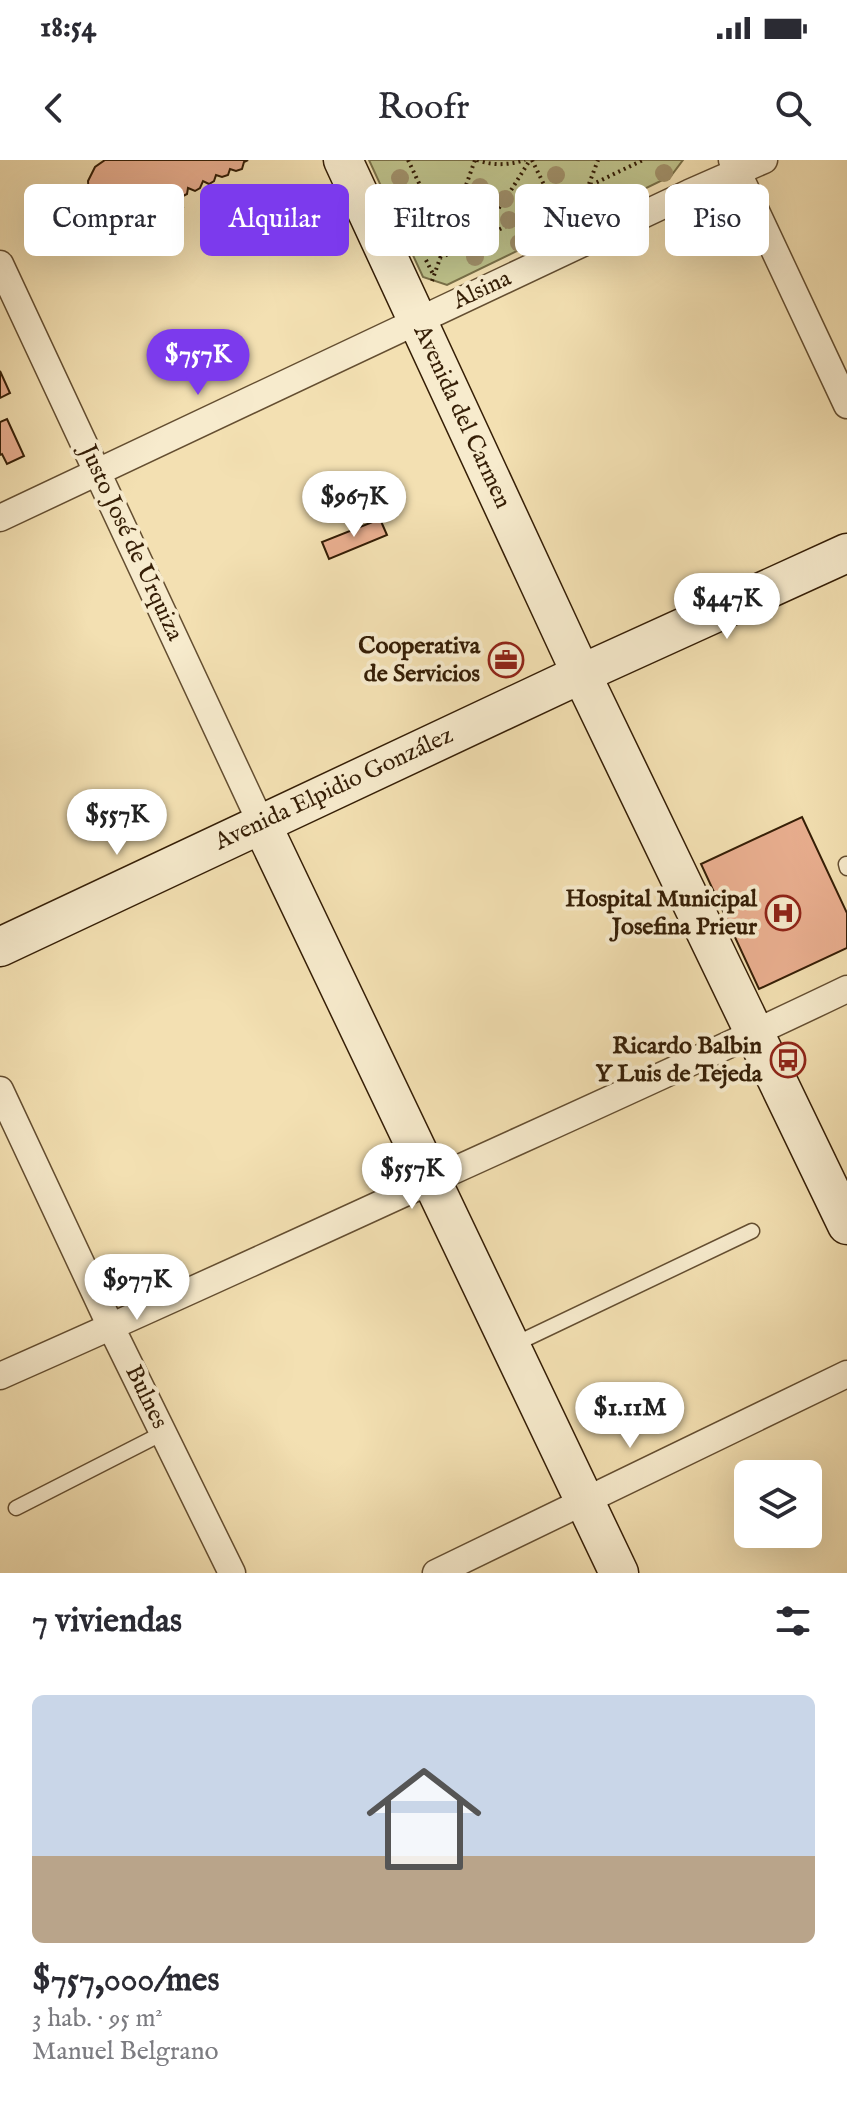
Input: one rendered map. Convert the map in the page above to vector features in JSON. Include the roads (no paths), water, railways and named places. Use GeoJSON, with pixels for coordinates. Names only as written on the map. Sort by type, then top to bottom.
{"type":"FeatureCollection","features":[{"type":"Feature","properties":{"kind":"main road","name":"Avenida del Carmen"},"geometry":{"type":"LineString","coordinates":[[343,160],[581,674],[847,1225]]}},
{"type":"Feature","properties":{"kind":"main road","name":"Avenida Elpidio González"},"geometry":{"type":"LineString","coordinates":[[0,947],[581,674],[847,553]]}},
{"type":"Feature","properties":{"kind":"main road"},"geometry":{"type":"LineString","coordinates":[[261,823],[619,1573]]}},
{"type":"Feature","properties":{"kind":"street","name":"Alsina"},"geometry":{"type":"LineString","coordinates":[[0,518],[575,247],[735,166],[764,160]]}},
{"type":"Feature","properties":{"kind":"street"},"geometry":{"type":"LineString","coordinates":[[735,166],[847,405]]}},
{"type":"Feature","properties":{"kind":"street","name":"Justo José de Urquiza"},"geometry":{"type":"LineString","coordinates":[[0,264],[261,823]]}},
{"type":"Feature","properties":{"kind":"street"},"geometry":{"type":"LineString","coordinates":[[0,1376],[847,989]]}},
{"type":"Feature","properties":{"kind":"street","name":"Bulnes"},"geometry":{"type":"LineString","coordinates":[[0,1090],[111,1327],[232,1573]]}},
{"type":"Feature","properties":{"kind":"street"},"geometry":{"type":"LineString","coordinates":[[436,1573],[847,1374]]}},
{"type":"Feature","properties":{"kind":"lane"},"geometry":{"type":"LineString","coordinates":[[511,1346],[752,1231]]}},
{"type":"Feature","properties":{"kind":"lane"},"geometry":{"type":"LineString","coordinates":[[16,1508],[163,1433]]}},
{"type":"Feature","properties":{"kind":"place","name":"Cooperativa de Servicios"},"geometry":{"type":"Point","coordinates":[506,660]}},
{"type":"Feature","properties":{"kind":"place","name":"Hospital Municipal Josefina Prieur"},"geometry":{"type":"Point","coordinates":[783,913]}},
{"type":"Feature","properties":{"kind":"place","name":"Ricardo Balbin Y Luis de Tejeda"},"geometry":{"type":"Point","coordinates":[788,1060]}}]}
